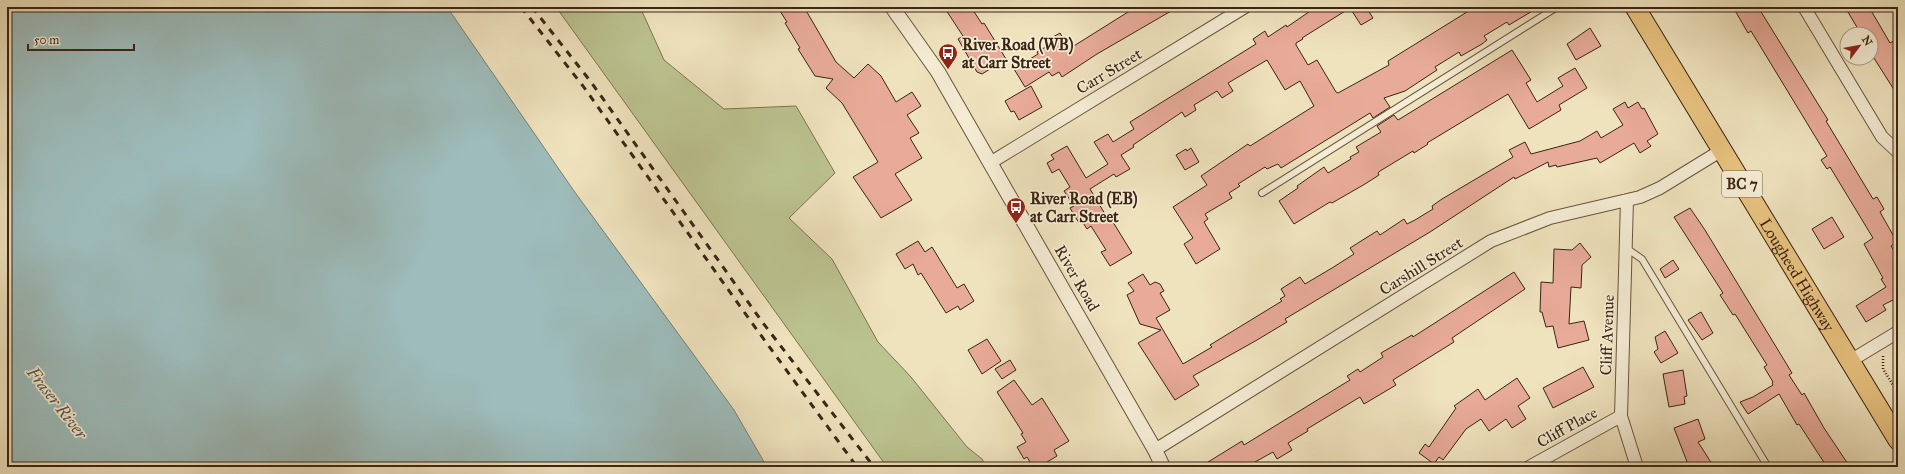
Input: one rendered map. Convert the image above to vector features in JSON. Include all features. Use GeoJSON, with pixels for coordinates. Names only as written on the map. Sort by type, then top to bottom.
{"type":"FeatureCollection","features":[{"type":"Feature","properties":{"kind":"highway","name":"Lougheed Highway"},"geometry":{"type":"LineString","coordinates":[[1635,7],[1898,440]]}},
{"type":"Feature","properties":{"kind":"street","name":"River Road"},"geometry":{"type":"LineString","coordinates":[[892,7],[938,72],[1155,450],[1163,467]]}},
{"type":"Feature","properties":{"kind":"street","name":"Carr Street"},"geometry":{"type":"LineString","coordinates":[[990,163],[1245,7]]}},
{"type":"Feature","properties":{"kind":"street"},"geometry":{"type":"LineString","coordinates":[[1804,7],[1882,137],[1898,152]]}},
{"type":"Feature","properties":{"kind":"street","name":"Carshill Street"},"geometry":{"type":"LineString","coordinates":[[1155,450],[1491,241],[1550,218],[1627,200],[1660,188],[1722,150]]}},
{"type":"Feature","properties":{"kind":"street","name":"Cliff Avenue"},"geometry":{"type":"LineString","coordinates":[[1627,200],[1621,416],[1637,467]]}},
{"type":"Feature","properties":{"kind":"street"},"geometry":{"type":"LineString","coordinates":[[1850,361],[1898,332]]}},
{"type":"Feature","properties":{"kind":"street","name":"Cliff Place"},"geometry":{"type":"LineString","coordinates":[[1529,467],[1621,416]]}},
{"type":"Feature","properties":{"kind":"lane"},"geometry":{"type":"LineString","coordinates":[[1262,193],[1558,7]]}},
{"type":"Feature","properties":{"kind":"lane"},"geometry":{"type":"LineString","coordinates":[[1625,248],[1642,259],[1768,467]]}},
{"type":"Feature","properties":{"kind":"path"},"geometry":{"type":"LineString","coordinates":[[1883,353],[1883,369],[1898,393]]}},
{"type":"Feature","properties":{"kind":"green space"},"geometry":{"type":"Polygon","coordinates":[[[556,7],[640,7],[664,60],[724,109],[796,106],[835,173],[789,218],[832,259],[878,342],[911,377],[967,447],[982,459],[986,467],[887,467],[556,7]]]}},
{"type":"Feature","properties":{"kind":"water","name":"Fraser River"},"geometry":{"type":"Polygon","coordinates":[[[7,7],[447,7],[574,191],[734,410],[767,467],[7,467],[7,7]]]}},
{"type":"Feature","properties":{"kind":"building"},"geometry":{"type":"Polygon","coordinates":[[[787,7],[804,7],[836,62],[854,78],[868,64],[881,76],[896,102],[912,92],[921,106],[907,115],[919,133],[910,138],[922,158],[895,174],[912,200],[881,218],[853,177],[878,162],[842,103],[826,88],[833,79],[815,76],[798,49],[800,48],[785,23],[787,22],[780,11],[787,7]]]}},
{"type":"Feature","properties":{"kind":"building"},"geometry":{"type":"Polygon","coordinates":[[[944,7],[971,7],[982,24],[984,23],[1006,59],[982,74],[977,72],[958,39],[963,36],[944,7]]]}},
{"type":"Feature","properties":{"kind":"building"},"geometry":{"type":"Polygon","coordinates":[[[1136,7],[1178,7],[1097,54],[1062,77],[1059,72],[1052,76],[1049,72],[1025,87],[1014,69],[1038,54],[1037,52],[1049,45],[1046,41],[1060,33],[1069,49],[1136,7]]]}},
{"type":"Feature","properties":{"kind":"building"},"geometry":{"type":"Polygon","coordinates":[[[1316,7],[1366,7],[1373,18],[1361,25],[1350,8],[1296,43],[1308,65],[1317,60],[1338,93],[1389,65],[1388,61],[1475,7],[1539,7],[1509,25],[1507,22],[1484,36],[1487,40],[1482,44],[1461,56],[1459,52],[1435,67],[1437,70],[1405,91],[1384,98],[1390,107],[1373,118],[1370,113],[1281,168],[1278,164],[1267,169],[1265,167],[1238,184],[1240,186],[1229,193],[1232,198],[1205,214],[1208,219],[1204,222],[1220,249],[1196,264],[1184,244],[1193,238],[1173,207],[1207,185],[1201,176],[1248,144],[1250,146],[1314,106],[1300,81],[1285,90],[1267,60],[1228,83],[1233,91],[1222,98],[1217,91],[1194,105],[1196,110],[1185,117],[1182,112],[1133,145],[1134,147],[1121,155],[1130,169],[1116,177],[1114,174],[1090,189],[1111,224],[1113,222],[1132,253],[1110,266],[1101,252],[1106,250],[1091,226],[1087,229],[1082,221],[1079,223],[1070,208],[1074,206],[1064,191],[1070,187],[1059,169],[1052,173],[1047,163],[1054,159],[1051,155],[1067,146],[1086,178],[1108,164],[1094,142],[1108,134],[1113,142],[1134,129],[1130,122],[1256,44],[1253,39],[1265,31],[1268,37],[1286,25],[1287,27],[1316,7]]]}},
{"type":"Feature","properties":{"kind":"building"},"geometry":{"type":"Polygon","coordinates":[[[1733,7],[1758,7],[1828,120],[1826,121],[1873,199],[1877,197],[1884,209],[1880,212],[1897,242],[1891,246],[1898,257],[1898,308],[1893,300],[1883,305],[1886,310],[1866,322],[1856,306],[1886,287],[1881,279],[1883,278],[1864,244],[1873,238],[1830,167],[1827,169],[1821,160],[1827,156],[1751,31],[1748,33],[1733,7]]]}},
{"type":"Feature","properties":{"kind":"building"},"geometry":{"type":"Polygon","coordinates":[[[1845,7],[1869,7],[1890,43],[1898,38],[1898,96],[1879,66],[1879,26],[1856,26],[1845,7]]]}},
{"type":"Feature","properties":{"kind":"building"},"geometry":{"type":"Polygon","coordinates":[[[1590,28],[1601,46],[1576,60],[1567,44],[1590,28]]]}},
{"type":"Feature","properties":{"kind":"building"},"geometry":{"type":"Polygon","coordinates":[[[1512,50],[1531,80],[1526,83],[1537,102],[1563,86],[1558,78],[1575,68],[1587,88],[1559,105],[1561,110],[1529,129],[1508,94],[1427,143],[1428,144],[1414,153],[1413,151],[1380,171],[1378,173],[1379,175],[1365,184],[1332,203],[1330,202],[1294,224],[1279,201],[1298,188],[1297,186],[1324,167],[1328,173],[1351,159],[1350,157],[1359,152],[1356,147],[1381,132],[1377,126],[1394,115],[1398,120],[1512,50]]]}},
{"type":"Feature","properties":{"kind":"building"},"geometry":{"type":"Polygon","coordinates":[[[1031,86],[1042,107],[1019,120],[1014,111],[1011,112],[1005,101],[1031,86]]]}},
{"type":"Feature","properties":{"kind":"building"},"geometry":{"type":"Polygon","coordinates":[[[1625,102],[1628,108],[1638,102],[1642,109],[1644,108],[1658,134],[1647,141],[1651,146],[1640,153],[1634,143],[1600,163],[1597,158],[1557,167],[1556,165],[1549,167],[1548,162],[1515,179],[1514,177],[1430,232],[1285,319],[1287,322],[1193,376],[1199,385],[1175,400],[1138,343],[1161,330],[1140,324],[1127,295],[1134,291],[1128,283],[1143,274],[1150,285],[1155,282],[1160,284],[1164,291],[1160,293],[1170,310],[1156,318],[1183,364],[1212,347],[1210,345],[1282,301],[1280,299],[1285,296],[1281,289],[1300,277],[1305,284],[1332,268],[1354,254],[1350,248],[1377,231],[1380,235],[1404,219],[1407,224],[1415,220],[1433,209],[1432,206],[1442,199],[1513,157],[1509,150],[1525,142],[1531,154],[1580,141],[1597,131],[1601,138],[1623,125],[1613,109],[1625,102]]]}},
{"type":"Feature","properties":{"kind":"building"},"geometry":{"type":"Polygon","coordinates":[[[1191,148],[1199,162],[1185,170],[1176,155],[1186,149],[1187,151],[1191,148]]]}},
{"type":"Feature","properties":{"kind":"building"},"geometry":{"type":"Polygon","coordinates":[[[1690,208],[1792,373],[1789,375],[1802,395],[1804,393],[1824,428],[1850,467],[1827,467],[1799,424],[1797,425],[1779,394],[1748,414],[1740,402],[1753,397],[1773,385],[1773,382],[1764,367],[1767,365],[1735,314],[1733,315],[1720,295],[1723,293],[1674,217],[1690,208]]]}},
{"type":"Feature","properties":{"kind":"building"},"geometry":{"type":"Polygon","coordinates":[[[1832,217],[1844,237],[1824,249],[1812,229],[1832,217]]]}},
{"type":"Feature","properties":{"kind":"building"},"geometry":{"type":"Polygon","coordinates":[[[918,241],[925,252],[932,247],[957,288],[964,284],[974,301],[960,310],[958,306],[946,313],[921,273],[918,275],[913,264],[905,269],[896,254],[918,241]]]}},
{"type":"Feature","properties":{"kind":"building"},"geometry":{"type":"Polygon","coordinates":[[[1580,243],[1591,257],[1582,265],[1581,288],[1571,287],[1569,324],[1584,321],[1589,340],[1558,348],[1553,326],[1546,327],[1542,312],[1540,312],[1541,282],[1553,283],[1554,249],[1572,250],[1580,243]]]}},
{"type":"Feature","properties":{"kind":"building"},"geometry":{"type":"Polygon","coordinates":[[[1673,260],[1679,269],[1665,278],[1660,269],[1673,260]]]}},
{"type":"Feature","properties":{"kind":"building"},"geometry":{"type":"Polygon","coordinates":[[[1514,272],[1525,289],[1452,338],[1454,342],[1393,380],[1396,385],[1364,404],[1360,397],[1307,429],[1308,431],[1288,443],[1292,450],[1277,459],[1273,452],[1246,467],[1200,467],[1242,441],[1244,445],[1350,380],[1347,376],[1358,369],[1360,372],[1383,357],[1381,353],[1412,335],[1413,337],[1514,272]]]}},
{"type":"Feature","properties":{"kind":"building"},"geometry":{"type":"Polygon","coordinates":[[[1701,312],[1713,333],[1702,340],[1688,320],[1701,312]]]}},
{"type":"Feature","properties":{"kind":"building"},"geometry":{"type":"Polygon","coordinates":[[[1665,331],[1678,353],[1661,363],[1654,352],[1658,349],[1655,337],[1665,331]]]}},
{"type":"Feature","properties":{"kind":"building"},"geometry":{"type":"Polygon","coordinates":[[[987,339],[1001,361],[982,374],[968,350],[987,339]]]}},
{"type":"Feature","properties":{"kind":"building"},"geometry":{"type":"Polygon","coordinates":[[[1010,360],[1016,370],[1002,379],[995,369],[1010,360]]]}},
{"type":"Feature","properties":{"kind":"building"},"geometry":{"type":"Polygon","coordinates":[[[1583,367],[1594,387],[1553,408],[1543,388],[1583,367]]]}},
{"type":"Feature","properties":{"kind":"building"},"geometry":{"type":"Polygon","coordinates":[[[1683,370],[1687,396],[1684,397],[1685,404],[1669,407],[1663,374],[1683,370]]]}},
{"type":"Feature","properties":{"kind":"building"},"geometry":{"type":"Polygon","coordinates":[[[1517,378],[1530,398],[1518,406],[1526,419],[1512,428],[1506,419],[1489,431],[1481,419],[1466,429],[1443,460],[1439,457],[1434,464],[1419,453],[1425,444],[1429,447],[1456,408],[1454,406],[1478,389],[1485,400],[1517,378]]]}},
{"type":"Feature","properties":{"kind":"building"},"geometry":{"type":"Polygon","coordinates":[[[1014,380],[1032,405],[1042,398],[1069,441],[1054,450],[1057,456],[1039,467],[1033,467],[1027,457],[1024,459],[1017,447],[1026,442],[1021,434],[1023,433],[997,392],[1014,380]]]}},
{"type":"Feature","properties":{"kind":"building"},"geometry":{"type":"Polygon","coordinates":[[[1698,419],[1705,439],[1698,442],[1714,467],[1689,467],[1674,428],[1698,419]]]}},
{"type":"Feature","properties":{"kind":"railway"},"geometry":{"type":"LineString","coordinates":[[521,7],[583,86],[857,467]]}},
{"type":"Feature","properties":{"kind":"railway"},"geometry":{"type":"LineString","coordinates":[[532,7],[591,82],[763,323],[874,467]]}},
{"type":"Feature","properties":{"kind":"place","name":"River Road (WB) at Carr Street"},"geometry":{"type":"Point","coordinates":[948,70]}},
{"type":"Feature","properties":{"kind":"place","name":"River Road (EB) at Carr Street"},"geometry":{"type":"Point","coordinates":[1016,224]}}]}
